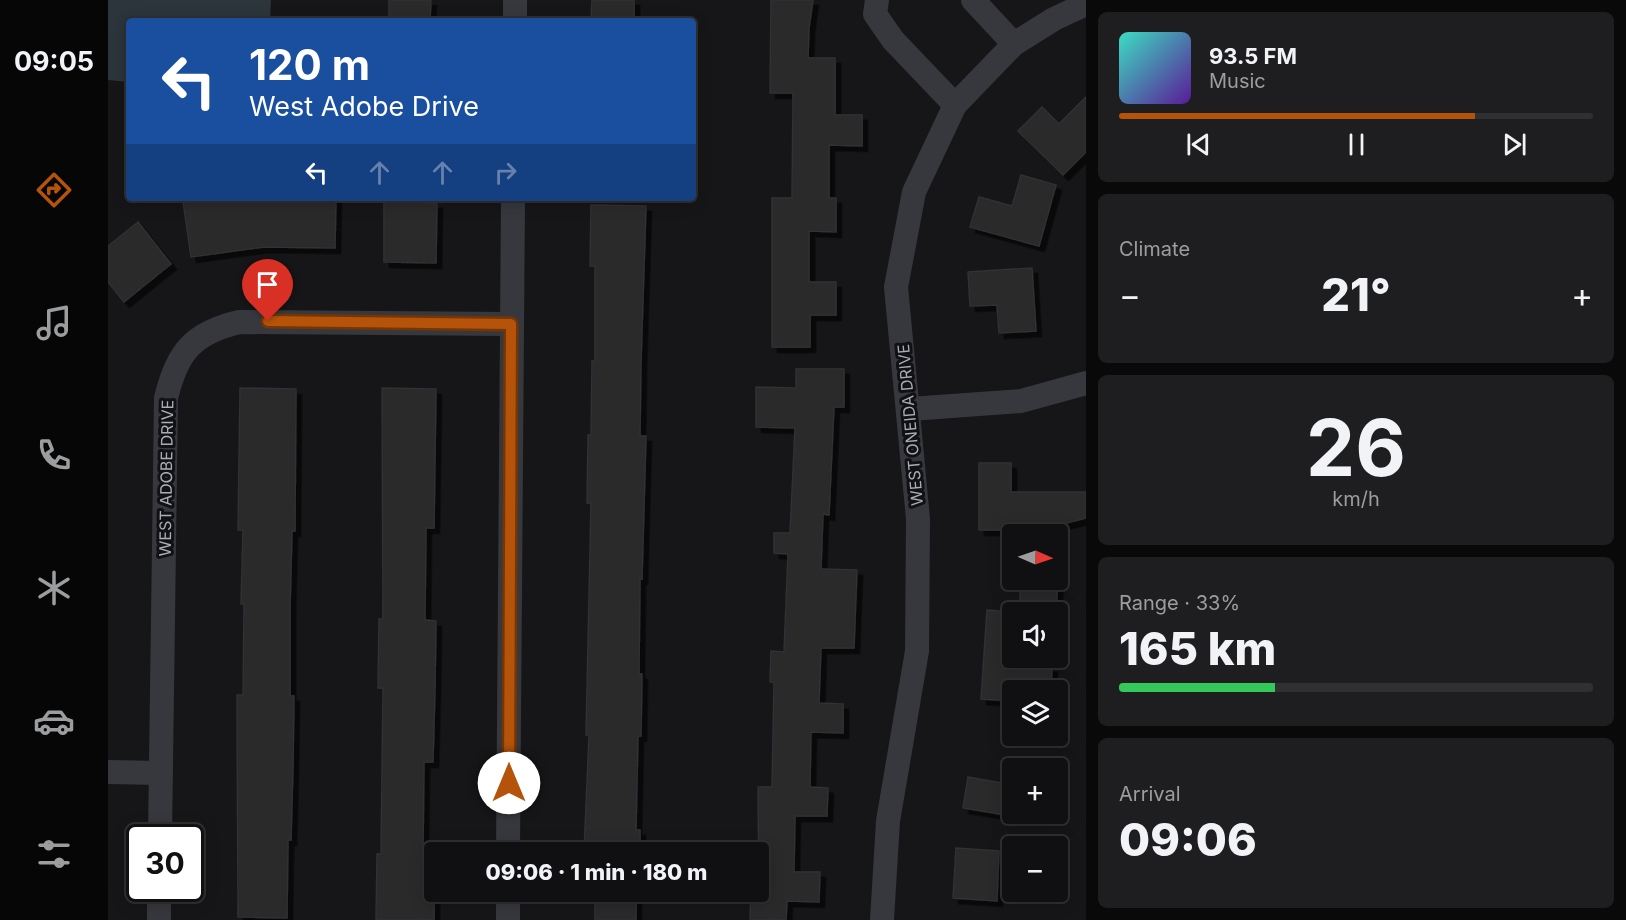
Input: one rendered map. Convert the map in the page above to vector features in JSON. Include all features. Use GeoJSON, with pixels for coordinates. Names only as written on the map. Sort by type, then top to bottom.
{"type":"FeatureCollection","features":[{"type":"Feature","properties":{"kind":"street"},"geometry":{"type":"LineString","coordinates":[[515,0],[515,18]]}},
{"type":"Feature","properties":{"kind":"street"},"geometry":{"type":"LineString","coordinates":[[877,0],[875,14],[893,40],[955,105]]}},
{"type":"Feature","properties":{"kind":"street"},"geometry":{"type":"LineString","coordinates":[[973,0],[1014,44]]}},
{"type":"Feature","properties":{"kind":"street","name":"WEST ONEIDA DRIVE"},"geometry":{"type":"LineString","coordinates":[[882,920],[888,821],[917,651],[918,519],[910,409],[896,287],[914,192],[955,105],[1014,44],[1054,19],[1086,4]]}},
{"type":"Feature","properties":{"kind":"street"},"geometry":{"type":"LineString","coordinates":[[508,842],[513,201]]}},
{"type":"Feature","properties":{"kind":"street","name":"WEST ADOBE DRIVE"},"geometry":{"type":"LineString","coordinates":[[160,824],[166,398],[171,376],[180,356],[197,338],[214,328],[239,322],[511,324]]}},
{"type":"Feature","properties":{"kind":"street"},"geometry":{"type":"LineString","coordinates":[[910,409],[1021,401],[1086,383]]}},
{"type":"Feature","properties":{"kind":"street"},"geometry":{"type":"LineString","coordinates":[[108,772],[161,773]]}},
{"type":"Feature","properties":{"kind":"street"},"geometry":{"type":"LineString","coordinates":[[159,902],[159,920]]}},
{"type":"Feature","properties":{"kind":"street"},"geometry":{"type":"LineString","coordinates":[[508,902],[508,920]]}},
{"type":"Feature","properties":{"kind":"shaded area"},"geometry":{"type":"Polygon","coordinates":[[[108,0],[271,0],[270,18],[126,18],[126,82],[108,80],[108,0]]]}},
{"type":"Feature","properties":{"kind":"building"},"geometry":{"type":"Polygon","coordinates":[[[389,0],[431,0],[430,18],[389,18],[389,0]]]}},
{"type":"Feature","properties":{"kind":"building"},"geometry":{"type":"Polygon","coordinates":[[[592,0],[634,0],[634,18],[591,18],[592,0]]]}},
{"type":"Feature","properties":{"kind":"building"},"geometry":{"type":"Polygon","coordinates":[[[771,0],[813,0],[808,58],[835,58],[835,115],[862,115],[862,146],[829,145],[829,198],[836,198],[836,232],[809,231],[809,282],[836,282],[836,315],[810,315],[810,347],[772,347],[772,198],[792,198],[793,93],[770,93],[771,0]]]}},
{"type":"Feature","properties":{"kind":"building"},"geometry":{"type":"Polygon","coordinates":[[[1086,97],[1086,152],[1063,175],[1018,131],[1042,107],[1059,124],[1086,97]]]}},
{"type":"Feature","properties":{"kind":"building"},"geometry":{"type":"Polygon","coordinates":[[[1021,175],[1056,185],[1039,246],[970,227],[979,197],[1012,206],[1021,175]]]}},
{"type":"Feature","properties":{"kind":"building"},"geometry":{"type":"Polygon","coordinates":[[[183,201],[336,201],[335,248],[264,247],[191,257],[183,201]]]}},
{"type":"Feature","properties":{"kind":"building"},"geometry":{"type":"Polygon","coordinates":[[[384,202],[437,203],[436,263],[384,262],[384,202]]]}},
{"type":"Feature","properties":{"kind":"building"},"geometry":{"type":"Polygon","coordinates":[[[591,205],[646,206],[640,436],[646,436],[642,579],[640,579],[641,736],[638,736],[636,830],[640,830],[640,842],[584,842],[589,735],[586,735],[591,503],[587,503],[588,435],[591,435],[592,361],[595,361],[595,266],[590,266],[591,205]]]}},
{"type":"Feature","properties":{"kind":"building"},"geometry":{"type":"Polygon","coordinates":[[[138,222],[171,264],[124,302],[108,282],[108,246],[138,222]]]}},
{"type":"Feature","properties":{"kind":"building"},"geometry":{"type":"Polygon","coordinates":[[[1032,268],[1036,331],[999,333],[997,305],[970,306],[968,272],[1032,268]]]}},
{"type":"Feature","properties":{"kind":"building"},"geometry":{"type":"Polygon","coordinates":[[[796,369],[844,369],[844,407],[834,407],[829,515],[823,514],[821,569],[857,570],[854,648],[821,648],[819,703],[843,704],[843,733],[811,732],[810,787],[828,788],[827,816],[795,816],[794,872],[820,872],[819,902],[787,901],[786,920],[750,920],[751,902],[769,902],[769,842],[759,842],[758,787],[772,787],[774,682],[770,682],[771,651],[784,652],[788,554],[774,553],[774,533],[790,533],[795,428],[756,427],[756,387],[796,388],[796,369]]]}},
{"type":"Feature","properties":{"kind":"building"},"geometry":{"type":"Polygon","coordinates":[[[240,388],[296,389],[295,531],[292,531],[290,609],[290,696],[294,696],[293,766],[291,840],[288,840],[287,918],[238,917],[237,695],[243,695],[244,604],[241,604],[243,530],[238,530],[240,388]]]}},
{"type":"Feature","properties":{"kind":"building"},"geometry":{"type":"Polygon","coordinates":[[[382,388],[436,389],[434,528],[426,528],[425,620],[436,621],[433,762],[424,762],[423,854],[424,902],[434,902],[434,920],[376,920],[377,854],[381,854],[383,688],[378,688],[379,619],[383,619],[382,388]]]}},
{"type":"Feature","properties":{"kind":"building"},"geometry":{"type":"Polygon","coordinates":[[[979,463],[1011,463],[1011,492],[1086,492],[1086,518],[1063,524],[1002,524],[1002,530],[979,530],[979,463]]]}},
{"type":"Feature","properties":{"kind":"building"},"geometry":{"type":"Polygon","coordinates":[[[1020,590],[1057,590],[1057,602],[1020,602],[1020,590]]]}},
{"type":"Feature","properties":{"kind":"building"},"geometry":{"type":"Polygon","coordinates":[[[987,610],[1002,611],[1002,668],[1052,668],[1051,680],[1002,680],[1002,700],[981,699],[987,610]]]}},
{"type":"Feature","properties":{"kind":"building"},"geometry":{"type":"Polygon","coordinates":[[[968,777],[1002,783],[1002,814],[963,808],[968,777]]]}},
{"type":"Feature","properties":{"kind":"building"},"geometry":{"type":"Polygon","coordinates":[[[956,848],[999,851],[997,901],[953,898],[956,848]]]}},
{"type":"Feature","properties":{"kind":"building"},"geometry":{"type":"Polygon","coordinates":[[[595,902],[636,902],[636,920],[595,920],[595,902]]]}},
{"type":"Feature","properties":{"kind":"route"},"geometry":{"type":"LineString","coordinates":[[268,321],[511,324],[509,783]]}}]}
